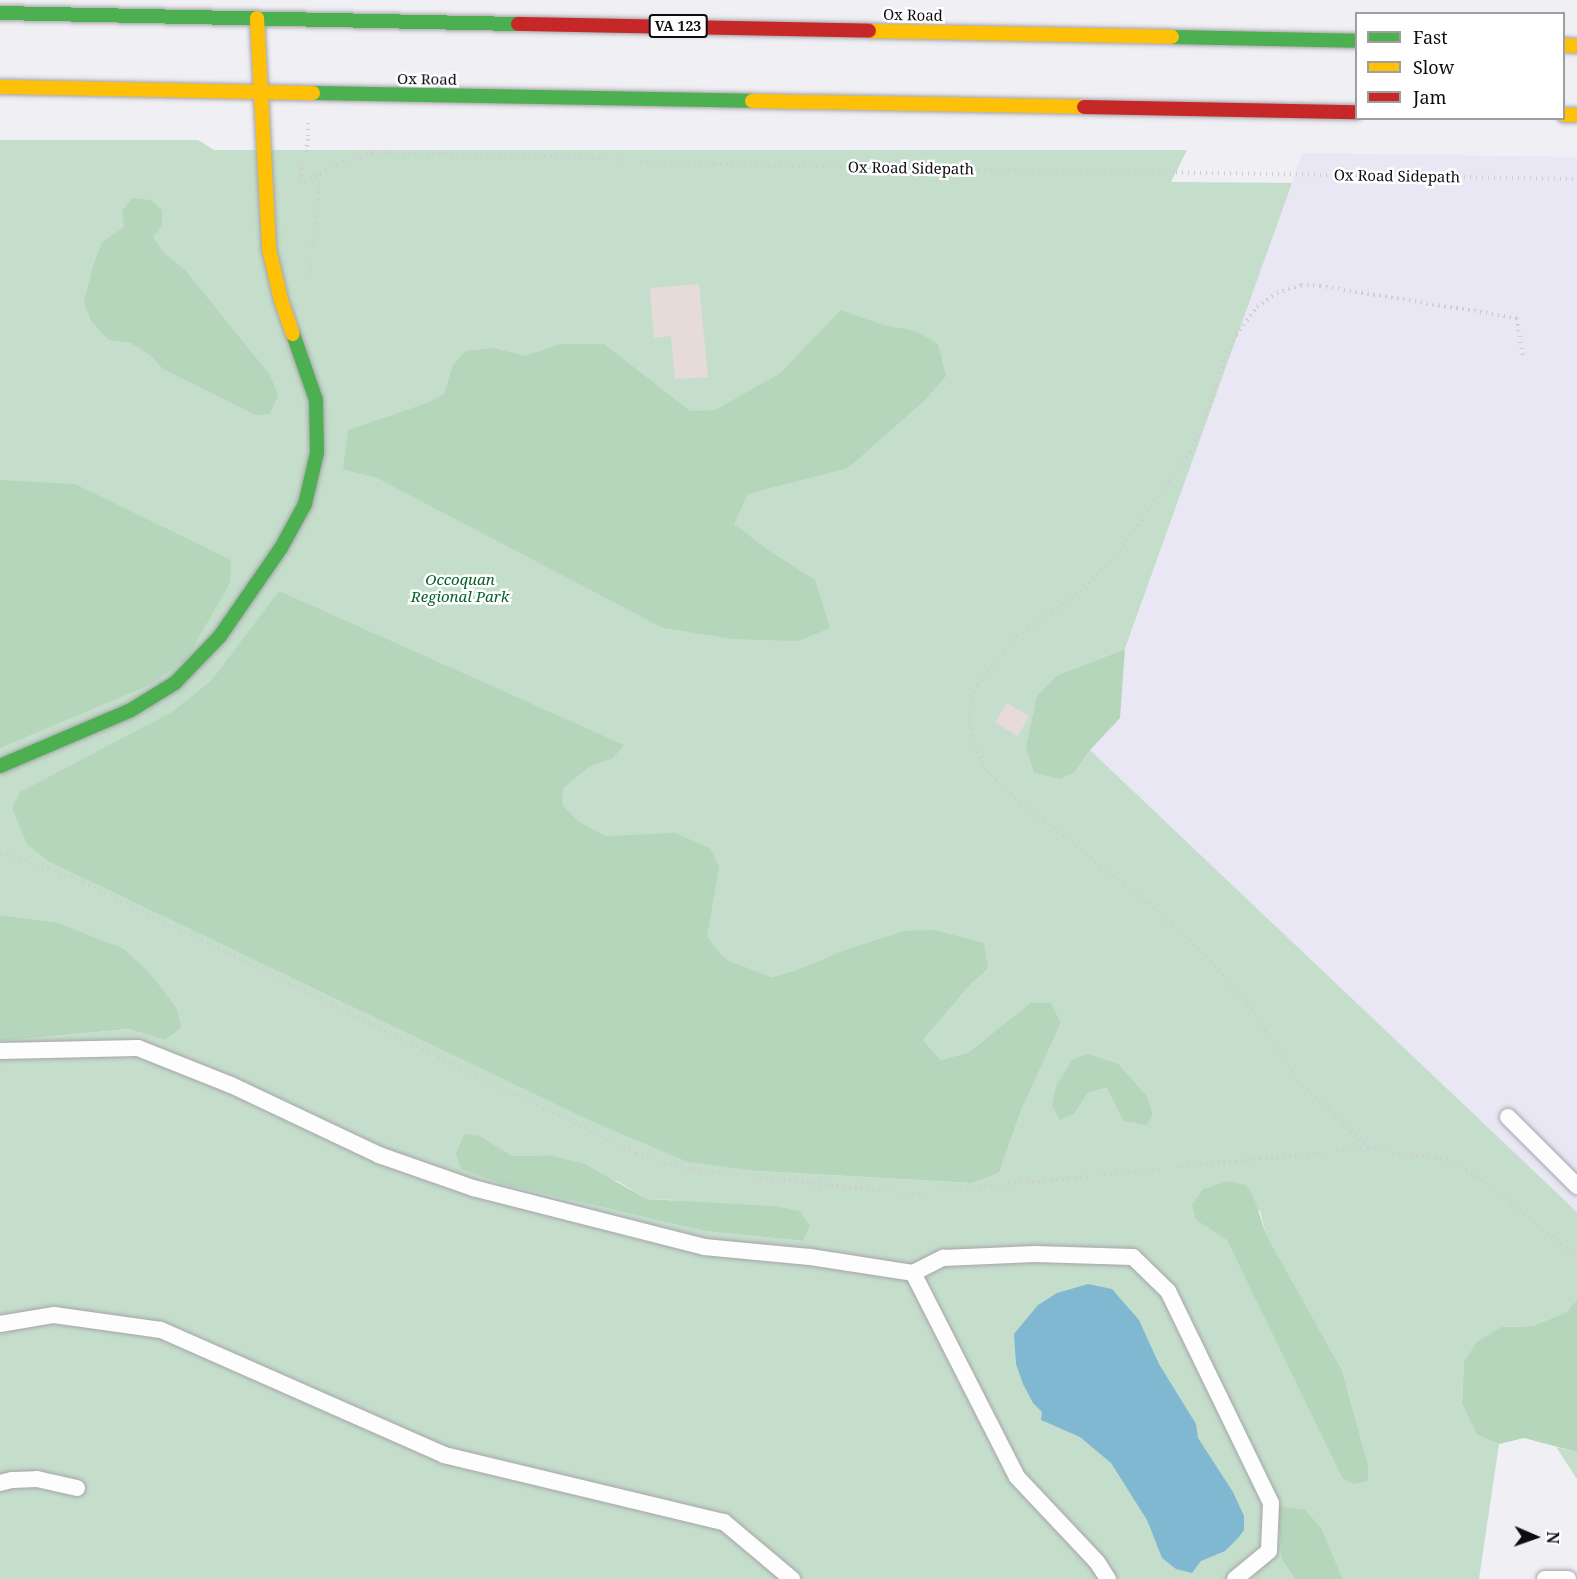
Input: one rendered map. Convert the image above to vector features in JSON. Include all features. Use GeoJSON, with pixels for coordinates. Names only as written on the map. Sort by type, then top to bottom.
{"type":"FeatureCollection","features":[{"type":"Feature","properties":{"kind":"main road","name":"Ox Road"},"geometry":{"type":"LineString","coordinates":[[0,13],[1355,41]]}},
{"type":"Feature","properties":{"kind":"main road"},"geometry":{"type":"LineString","coordinates":[[0,766],[131,710],[175,683],[220,636],[281,548],[305,504],[317,453],[316,400],[280,300],[269,249],[259,92],[257,18]]}},
{"type":"Feature","properties":{"kind":"main road","name":"Ox Road"},"geometry":{"type":"LineString","coordinates":[[0,87],[1355,112]]}},
{"type":"Feature","properties":{"kind":"lane"},"geometry":{"type":"LineString","coordinates":[[257,18],[258,0]]}},
{"type":"Feature","properties":{"kind":"lane"},"geometry":{"type":"LineString","coordinates":[[0,1052],[138,1048],[231,1085],[379,1155],[474,1188],[704,1247],[810,1257],[913,1273],[943,1258],[1035,1254],[1133,1257],[1168,1291],[1271,1503],[1269,1551],[1235,1579]]}},
{"type":"Feature","properties":{"kind":"lane"},"geometry":{"type":"LineString","coordinates":[[1508,1118],[1577,1186]]}},
{"type":"Feature","properties":{"kind":"lane"},"geometry":{"type":"LineString","coordinates":[[913,1273],[1017,1477],[1097,1562],[1108,1579]]}},
{"type":"Feature","properties":{"kind":"lane"},"geometry":{"type":"LineString","coordinates":[[0,1324],[54,1315],[161,1330],[444,1455],[724,1522],[792,1579]]}},
{"type":"Feature","properties":{"kind":"lane"},"geometry":{"type":"LineString","coordinates":[[0,1483],[37,1479],[77,1488]]}},
{"type":"Feature","properties":{"kind":"lane"},"geometry":{"type":"LineString","coordinates":[[1545,1579],[1569,1579]]}},
{"type":"Feature","properties":{"kind":"path","name":"Ox Road Sidepath"},"geometry":{"type":"LineString","coordinates":[[308,139],[299,185],[337,164],[374,153],[544,156],[714,165],[1577,179]]}},
{"type":"Feature","properties":{"kind":"path"},"geometry":{"type":"LineString","coordinates":[[309,288],[320,173]]}},
{"type":"Feature","properties":{"kind":"path"},"geometry":{"type":"LineString","coordinates":[[1369,1148],[1299,1081],[1247,1003],[1208,957],[1148,903],[1004,789],[986,769],[972,742],[969,721],[970,704],[977,685],[1017,636],[1095,578],[1143,519],[1191,452],[1203,425],[1224,358],[1236,335],[1257,307],[1276,292],[1300,285],[1320,286],[1517,318],[1523,359]]}},
{"type":"Feature","properties":{"kind":"path"},"geometry":{"type":"LineString","coordinates":[[0,853],[83,882],[636,1153],[700,1171],[914,1194],[1369,1148],[1422,1155],[1459,1166],[1477,1176],[1577,1257]]}},
{"type":"Feature","properties":{"kind":"shaded area"},"geometry":{"type":"Polygon","coordinates":[[[1302,153],[1577,157],[1577,1212],[1090,750],[1302,153]]]}},
{"type":"Feature","properties":{"kind":"green space","name":"Occoquan Regional Park"},"geometry":{"type":"Polygon","coordinates":[[[0,140],[198,140],[214,150],[1187,150],[1171,182],[1292,183],[1125,649],[1058,675],[1075,772],[1090,750],[1577,1212],[1577,1300],[1565,1313],[1532,1326],[1501,1327],[1464,1361],[1462,1404],[1477,1435],[1499,1444],[1479,1579],[1343,1579],[1322,1529],[1282,1560],[1295,1579],[0,1579],[0,1041],[130,1029],[165,1040],[182,1028],[177,1008],[151,974],[56,922],[0,915],[0,140]],[[903,931],[844,950],[797,970],[771,977],[752,970],[757,1171],[970,1183],[999,1173],[1021,1111],[1061,1023],[1030,1003],[969,1052],[941,1060],[923,1040],[970,985],[988,969],[903,931]],[[1119,1064],[1059,1119],[1075,1113],[1088,1093],[1108,1088],[1123,1121],[1153,1114],[1147,1096],[1119,1064]],[[480,1136],[506,1185],[704,1231],[803,1241],[673,1200],[647,1199],[619,1182],[548,1155],[513,1156],[480,1136]],[[1260,1211],[1196,1220],[1227,1239],[1342,1478],[1368,1481],[1368,1464],[1342,1370],[1266,1234],[1260,1211]]]}},
{"type":"Feature","properties":{"kind":"green space"},"geometry":{"type":"Polygon","coordinates":[[[132,198],[151,200],[162,210],[162,225],[153,237],[163,252],[186,271],[270,375],[278,395],[270,414],[256,415],[163,369],[151,356],[131,343],[109,340],[91,321],[84,302],[93,266],[102,242],[124,227],[122,211],[132,198]]]}},
{"type":"Feature","properties":{"kind":"green space"},"geometry":{"type":"Polygon","coordinates":[[[841,310],[883,325],[915,331],[938,344],[946,376],[925,400],[848,468],[748,494],[734,524],[768,550],[815,580],[830,628],[798,641],[733,639],[663,628],[377,478],[343,469],[348,430],[427,403],[444,394],[453,365],[466,351],[494,348],[525,356],[561,344],[604,344],[690,411],[715,410],[779,374],[841,310]]]}},
{"type":"Feature","properties":{"kind":"green space"},"geometry":{"type":"Polygon","coordinates":[[[0,480],[75,484],[231,560],[230,583],[187,658],[152,684],[0,748],[0,480]]]}},
{"type":"Feature","properties":{"kind":"green space"},"geometry":{"type":"Polygon","coordinates":[[[279,591],[624,745],[613,758],[589,767],[563,788],[562,805],[578,821],[605,836],[675,833],[710,848],[719,867],[707,936],[720,954],[729,961],[771,977],[797,970],[844,950],[903,931],[934,930],[984,943],[988,969],[970,985],[923,1040],[941,1060],[969,1052],[1030,1003],[1051,1003],[1061,1023],[1021,1111],[999,1173],[971,1183],[757,1171],[688,1162],[589,1120],[48,861],[27,844],[12,808],[20,792],[172,712],[211,681],[279,591]]]}},
{"type":"Feature","properties":{"kind":"green space"},"geometry":{"type":"Polygon","coordinates":[[[1125,649],[1120,718],[1090,750],[1075,772],[1060,779],[1034,773],[1026,747],[1037,696],[1058,675],[1125,649]]]}},
{"type":"Feature","properties":{"kind":"green space"},"geometry":{"type":"Polygon","coordinates":[[[0,915],[56,922],[124,949],[151,974],[177,1008],[182,1028],[165,1040],[129,1029],[0,1041],[0,915]]]}},
{"type":"Feature","properties":{"kind":"green space"},"geometry":{"type":"Polygon","coordinates":[[[1088,1054],[1119,1064],[1147,1096],[1153,1114],[1147,1125],[1123,1121],[1107,1088],[1088,1093],[1075,1113],[1060,1120],[1052,1106],[1056,1086],[1073,1059],[1088,1054]]]}},
{"type":"Feature","properties":{"kind":"green space"},"geometry":{"type":"Polygon","coordinates":[[[464,1134],[480,1136],[513,1156],[548,1155],[585,1164],[647,1199],[775,1206],[800,1211],[810,1226],[803,1241],[704,1231],[506,1185],[461,1169],[456,1154],[464,1134]]]}},
{"type":"Feature","properties":{"kind":"green space"},"geometry":{"type":"Polygon","coordinates":[[[1229,1181],[1246,1185],[1254,1198],[1266,1234],[1342,1370],[1368,1464],[1368,1481],[1353,1484],[1342,1478],[1227,1240],[1196,1220],[1192,1205],[1203,1189],[1229,1181]]]}},
{"type":"Feature","properties":{"kind":"green space"},"geometry":{"type":"Polygon","coordinates":[[[1577,1300],[1577,1452],[1524,1438],[1499,1444],[1477,1435],[1462,1404],[1464,1361],[1477,1342],[1501,1327],[1532,1326],[1565,1313],[1577,1300]]]}},
{"type":"Feature","properties":{"kind":"green space"},"geometry":{"type":"Polygon","coordinates":[[[1556,1447],[1577,1452],[1577,1479],[1556,1447]]]}},
{"type":"Feature","properties":{"kind":"green space"},"geometry":{"type":"Polygon","coordinates":[[[1278,1506],[1305,1510],[1322,1529],[1343,1579],[1295,1579],[1282,1560],[1278,1506]]]}},
{"type":"Feature","properties":{"kind":"water"},"geometry":{"type":"Polygon","coordinates":[[[1088,1284],[1112,1289],[1139,1320],[1159,1364],[1196,1424],[1198,1438],[1233,1492],[1244,1516],[1244,1530],[1239,1537],[1225,1551],[1201,1561],[1192,1573],[1176,1569],[1162,1558],[1147,1520],[1111,1463],[1080,1437],[1041,1420],[1042,1412],[1033,1403],[1023,1384],[1016,1364],[1014,1334],[1038,1305],[1057,1293],[1088,1284]]]}},
{"type":"Feature","properties":{"kind":"building"},"geometry":{"type":"Polygon","coordinates":[[[699,284],[708,377],[675,379],[671,336],[654,338],[650,288],[699,284]]]}},
{"type":"Feature","properties":{"kind":"building"},"geometry":{"type":"Polygon","coordinates":[[[1007,703],[1029,716],[1017,736],[995,723],[1007,703]]]}},
{"type":"Feature","properties":{"kind":"traffic: fast"},"geometry":{"type":"LineString","coordinates":[[0,13],[518,24]]}},
{"type":"Feature","properties":{"kind":"traffic: fast"},"geometry":{"type":"LineString","coordinates":[[1172,37],[1355,41]]}},
{"type":"Feature","properties":{"kind":"traffic: fast"},"geometry":{"type":"LineString","coordinates":[[313,93],[752,101]]}},
{"type":"Feature","properties":{"kind":"traffic: fast"},"geometry":{"type":"LineString","coordinates":[[0,766],[131,710],[175,683],[220,636],[281,548],[305,504],[317,453],[316,400],[293,334]]}},
{"type":"Feature","properties":{"kind":"traffic: slow"},"geometry":{"type":"LineString","coordinates":[[257,18],[269,249],[281,300],[293,334]]}},
{"type":"Feature","properties":{"kind":"traffic: slow"},"geometry":{"type":"LineString","coordinates":[[869,31],[1172,37]]}},
{"type":"Feature","properties":{"kind":"traffic: slow"},"geometry":{"type":"LineString","coordinates":[[1565,45],[1577,46]]}},
{"type":"Feature","properties":{"kind":"traffic: slow"},"geometry":{"type":"LineString","coordinates":[[0,87],[313,93]]}},
{"type":"Feature","properties":{"kind":"traffic: slow"},"geometry":{"type":"LineString","coordinates":[[752,101],[1084,107]]}},
{"type":"Feature","properties":{"kind":"traffic: slow"},"geometry":{"type":"LineString","coordinates":[[1565,115],[1577,115]]}},
{"type":"Feature","properties":{"kind":"traffic: jam"},"geometry":{"type":"LineString","coordinates":[[518,24],[869,31]]}},
{"type":"Feature","properties":{"kind":"traffic: jam"},"geometry":{"type":"LineString","coordinates":[[1084,107],[1355,112]]}}]}
